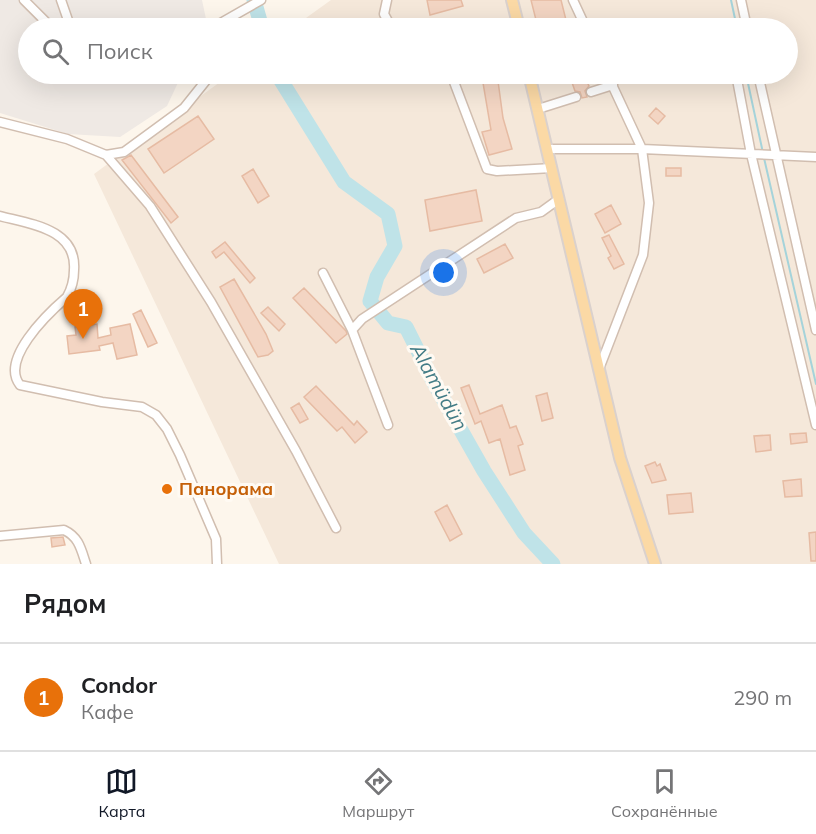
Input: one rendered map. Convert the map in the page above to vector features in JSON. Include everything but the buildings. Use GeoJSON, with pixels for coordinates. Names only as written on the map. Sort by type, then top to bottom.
{"type":"FeatureCollection","features":[{"type":"Feature","properties":{"kind":"main road"},"geometry":{"type":"LineString","coordinates":[[512,0],[516,18]]}},
{"type":"Feature","properties":{"kind":"main road"},"geometry":{"type":"LineString","coordinates":[[532,84],[620,458],[655,564]]}},
{"type":"Feature","properties":{"kind":"street"},"geometry":{"type":"LineString","coordinates":[[24,0],[42,18]]}},
{"type":"Feature","properties":{"kind":"street"},"geometry":{"type":"LineString","coordinates":[[61,0],[67,18]]}},
{"type":"Feature","properties":{"kind":"street"},"geometry":{"type":"LineString","coordinates":[[230,18],[261,0]]}},
{"type":"Feature","properties":{"kind":"street"},"geometry":{"type":"LineString","coordinates":[[386,18],[384,14],[387,0]]}},
{"type":"Feature","properties":{"kind":"street"},"geometry":{"type":"LineString","coordinates":[[573,0],[581,18]]}},
{"type":"Feature","properties":{"kind":"street"},"geometry":{"type":"LineString","coordinates":[[741,0],[745,18]]}},
{"type":"Feature","properties":{"kind":"street"},"geometry":{"type":"LineString","coordinates":[[106,155],[124,152],[184,108],[203,84]]}},
{"type":"Feature","properties":{"kind":"street"},"geometry":{"type":"LineString","coordinates":[[455,84],[487,169],[497,171],[552,168]]}},
{"type":"Feature","properties":{"kind":"street"},"geometry":{"type":"LineString","coordinates":[[738,84],[816,425]]}},
{"type":"Feature","properties":{"kind":"street"},"geometry":{"type":"LineString","coordinates":[[760,84],[773,156],[816,330]]}},
{"type":"Feature","properties":{"kind":"street"},"geometry":{"type":"LineString","coordinates":[[591,92],[613,86],[642,149],[649,203],[643,255],[599,369]]}},
{"type":"Feature","properties":{"kind":"street"},"geometry":{"type":"LineString","coordinates":[[538,109],[576,97]]}},
{"type":"Feature","properties":{"kind":"street"},"geometry":{"type":"LineString","coordinates":[[0,122],[67,139],[106,155],[150,206],[211,303],[296,452],[336,528]]}},
{"type":"Feature","properties":{"kind":"street"},"geometry":{"type":"LineString","coordinates":[[547,149],[642,149],[816,158]]}},
{"type":"Feature","properties":{"kind":"street"},"geometry":{"type":"LineString","coordinates":[[352,330],[362,319],[516,218],[542,212],[559,198]]}},
{"type":"Feature","properties":{"kind":"street"},"geometry":{"type":"LineString","coordinates":[[0,216],[47,228],[64,239],[75,261],[72,287],[67,297],[17,340]]}},
{"type":"Feature","properties":{"kind":"street"},"geometry":{"type":"LineString","coordinates":[[323,273],[352,330],[388,425]]}},
{"type":"Feature","properties":{"kind":"street"},"geometry":{"type":"LineString","coordinates":[[5,372],[9,379],[20,385],[102,402],[142,407],[156,414],[167,429],[180,455],[216,539],[217,564]]}},
{"type":"Feature","properties":{"kind":"street"},"geometry":{"type":"LineString","coordinates":[[0,536],[64,530],[73,534],[79,543],[86,564]]}},
{"type":"Feature","properties":{"kind":"shaded area"},"geometry":{"type":"Polygon","coordinates":[[[0,0],[202,0],[206,18],[18,18],[18,84],[177,84],[167,106],[120,137],[68,134],[0,113],[0,0]]]}},
{"type":"Feature","properties":{"kind":"shaded area"},"geometry":{"type":"Polygon","coordinates":[[[331,0],[816,0],[816,564],[279,564],[94,174],[217,84],[798,84],[798,18],[306,18],[331,0]]]}},
{"type":"Feature","properties":{"kind":"waterway","name":"Alamüdün"},"geometry":{"type":"LineString","coordinates":[[254,0],[259,18]]}},
{"type":"Feature","properties":{"kind":"waterway"},"geometry":{"type":"LineString","coordinates":[[731,0],[735,18]]}},
{"type":"Feature","properties":{"kind":"waterway","name":"Alamüdün"},"geometry":{"type":"LineString","coordinates":[[283,84],[344,182],[388,214],[395,246],[377,277],[370,301],[388,323],[406,327],[432,379],[484,471],[524,533],[553,564]]}},
{"type":"Feature","properties":{"kind":"waterway"},"geometry":{"type":"LineString","coordinates":[[748,84],[763,153]]}},
{"type":"Feature","properties":{"kind":"waterway"},"geometry":{"type":"LineString","coordinates":[[764,158],[816,384]]}},
{"type":"Feature","properties":{"kind":"place","name":"Condor"},"geometry":{"type":"Point","coordinates":[83,339]}},
{"type":"Feature","properties":{"kind":"place","name":"Панорама"},"geometry":{"type":"Point","coordinates":[167,489]}}]}
